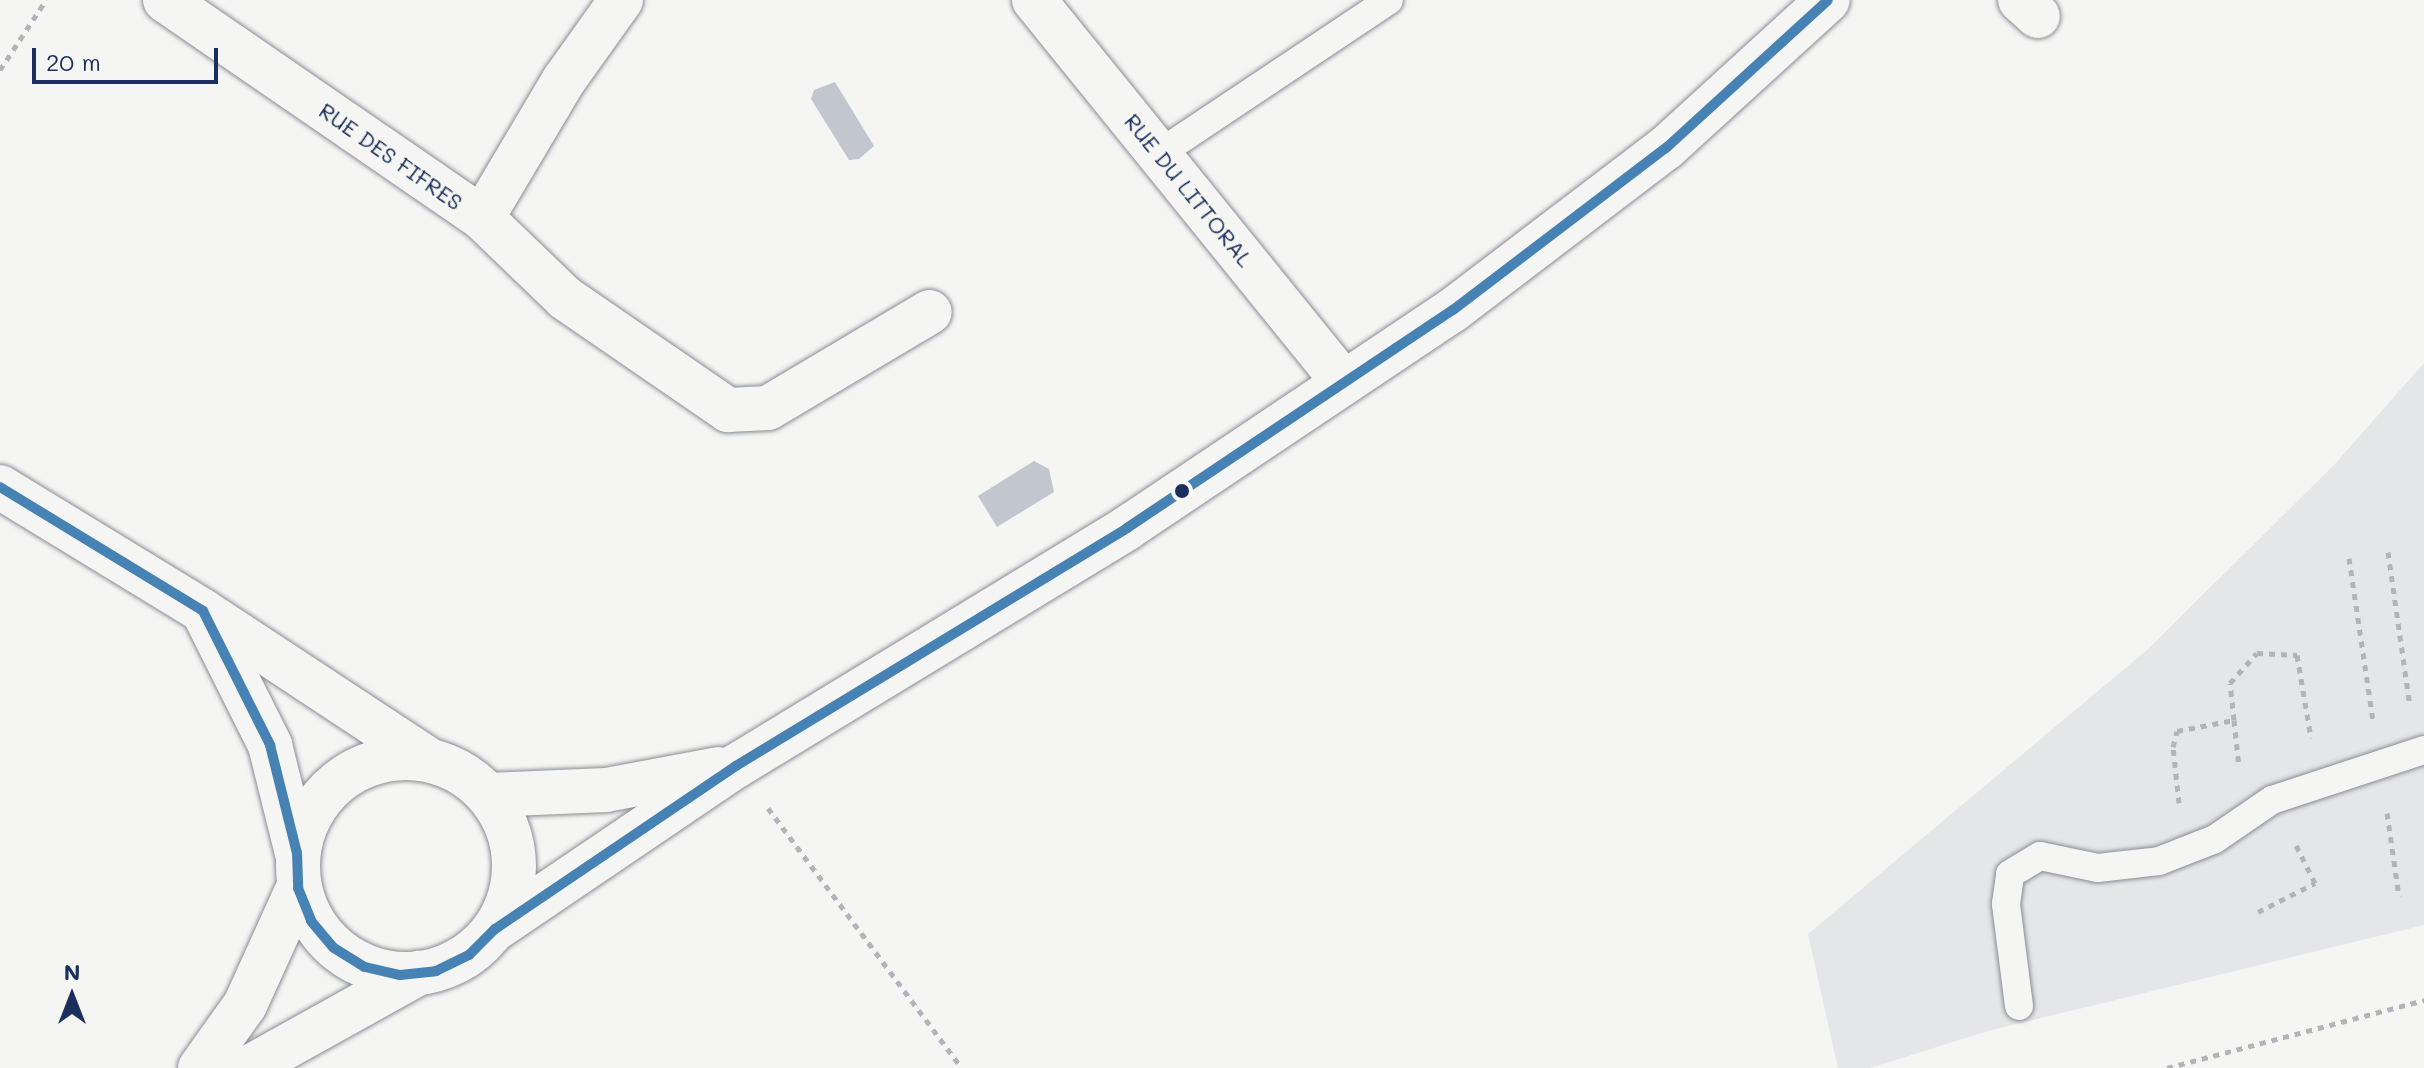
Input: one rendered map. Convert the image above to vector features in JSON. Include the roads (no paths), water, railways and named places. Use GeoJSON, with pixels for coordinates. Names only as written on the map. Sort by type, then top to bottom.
{"type":"FeatureCollection","features":[{"type":"Feature","properties":{"kind":"street","name":"RUE DES FIFRES"},"geometry":{"type":"LineString","coordinates":[[165,0],[482,218],[564,80],[621,0]]}},
{"type":"Feature","properties":{"kind":"street","name":"RUE DU LITTORAL"},"geometry":{"type":"LineString","coordinates":[[1034,0],[1343,382]]}},
{"type":"Feature","properties":{"kind":"street"},"geometry":{"type":"LineString","coordinates":[[248,1068],[419,973],[469,955],[495,929],[736,766],[1127,528],[1453,310],[1666,148],[1828,0]]}},
{"type":"Feature","properties":{"kind":"street"},"geometry":{"type":"LineString","coordinates":[[482,218],[565,298],[728,410],[768,408],[930,312]]}},
{"type":"Feature","properties":{"kind":"street"},"geometry":{"type":"LineString","coordinates":[[0,487],[203,611],[426,758],[460,771],[488,795],[508,826],[515,861],[511,897],[495,929]]}},
{"type":"Feature","properties":{"kind":"street"},"geometry":{"type":"LineString","coordinates":[[203,611],[270,745],[311,921],[334,948],[365,967],[400,975],[419,973]]}},
{"type":"Feature","properties":{"kind":"street"},"geometry":{"type":"LineString","coordinates":[[200,1068],[245,1005],[298,870],[314,809],[328,790],[356,768],[390,757],[426,758]]}},
{"type":"Feature","properties":{"kind":"street"},"geometry":{"type":"LineString","coordinates":[[488,795],[606,790],[736,766]]}},
{"type":"Feature","properties":{"kind":"lane"},"geometry":{"type":"LineString","coordinates":[[1160,153],[1389,0]]}},
{"type":"Feature","properties":{"kind":"lane"},"geometry":{"type":"LineString","coordinates":[[2019,1006],[2006,904],[2010,874],[2040,856],[2098,868],[2159,861],[2215,839],[2272,800],[2318,782],[2420,751]]}}]}
